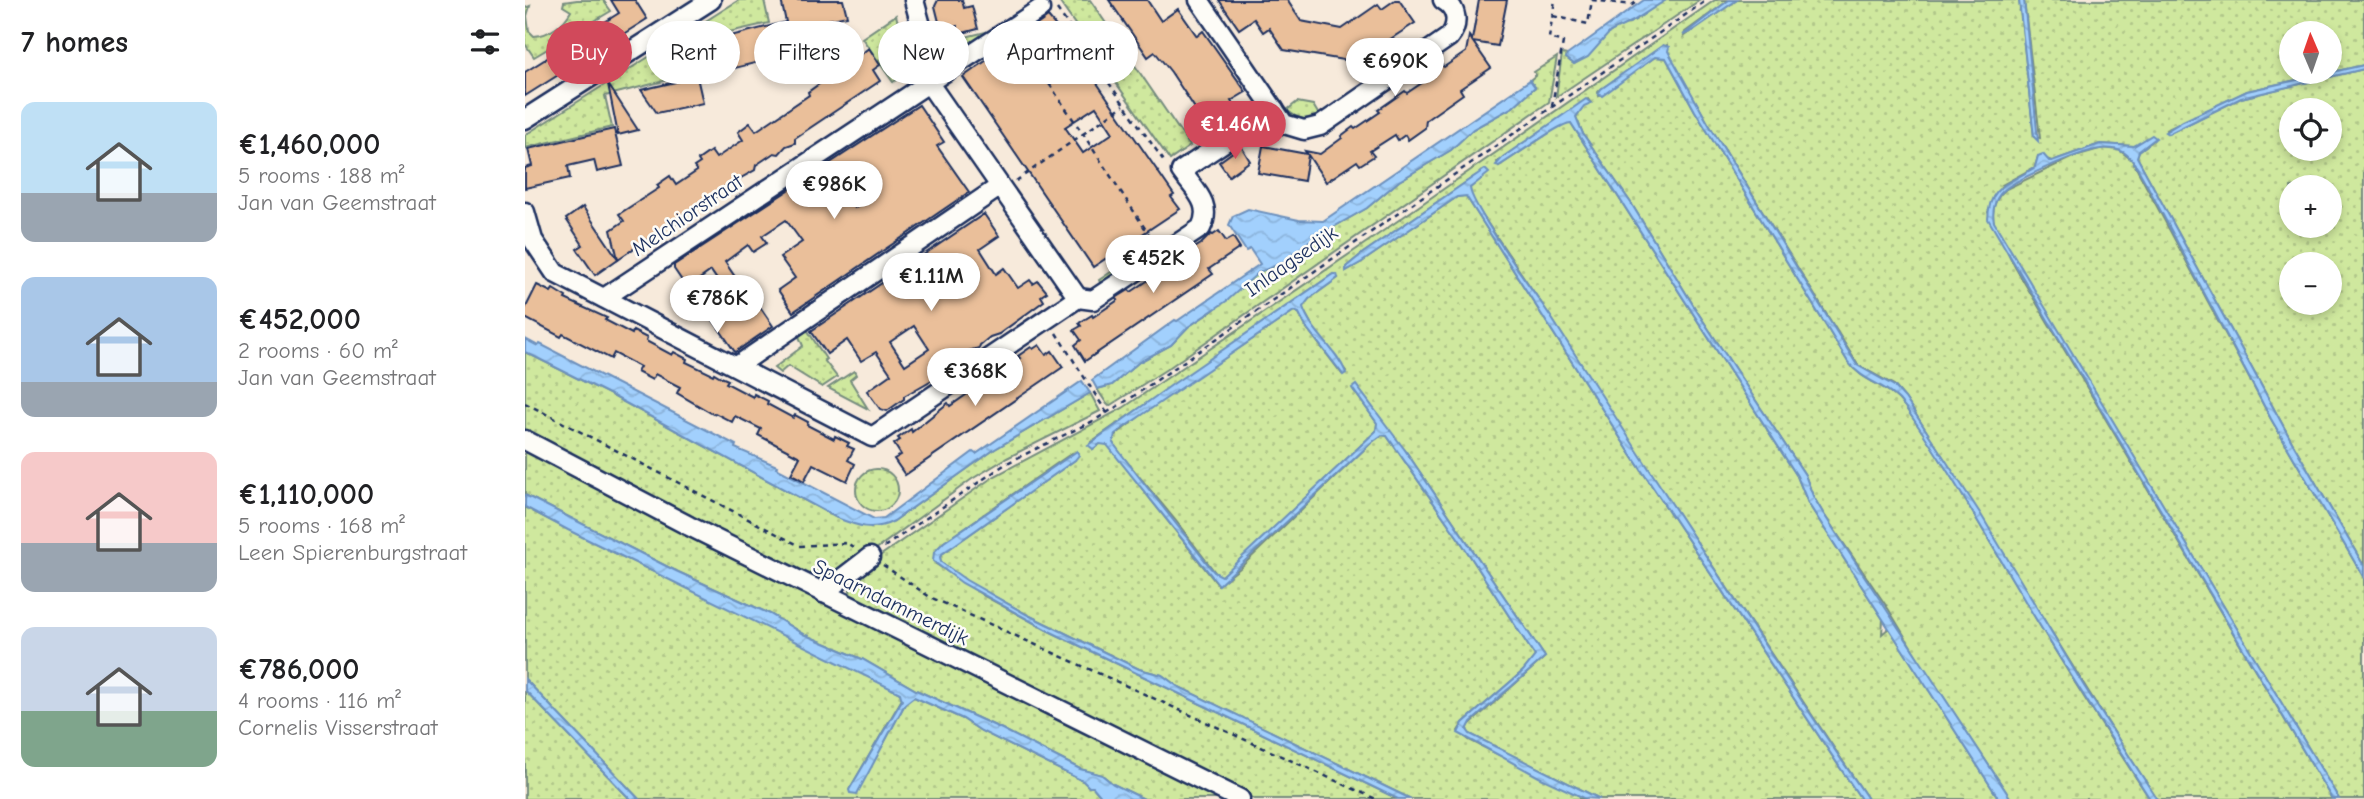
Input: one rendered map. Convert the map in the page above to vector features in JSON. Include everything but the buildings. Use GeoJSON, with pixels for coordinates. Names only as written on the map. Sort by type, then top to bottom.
{"type":"FeatureCollection","features":[{"type":"Feature","properties":{"kind":"street"},"geometry":{"type":"LineString","coordinates":[[525,119],[711,0]]}},
{"type":"Feature","properties":{"kind":"street"},"geometry":{"type":"LineString","coordinates":[[914,0],[919,21]]}},
{"type":"Feature","properties":{"kind":"street"},"geometry":{"type":"LineString","coordinates":[[1199,0],[1284,124],[1304,130],[1320,126],[1449,37],[1454,31],[1456,19],[1451,6],[1443,0]]}},
{"type":"Feature","properties":{"kind":"street","name":"Melchiorstraat"},"geometry":{"type":"LineString","coordinates":[[1021,21],[1040,9]]}},
{"type":"Feature","properties":{"kind":"street","name":"Melchiorstraat"},"geometry":{"type":"LineString","coordinates":[[604,298],[924,84]]}},
{"type":"Feature","properties":{"kind":"street"},"geometry":{"type":"LineString","coordinates":[[934,84],[1000,189],[1078,298]]}},
{"type":"Feature","properties":{"kind":"street"},"geometry":{"type":"LineString","coordinates":[[532,233],[555,273],[872,437],[1078,298],[1093,300],[1202,228],[1207,215],[1205,205],[1181,171],[1274,109]]}},
{"type":"Feature","properties":{"kind":"street"},"geometry":{"type":"LineString","coordinates":[[737,366],[1000,189]]}},
{"type":"Feature","properties":{"kind":"street","name":"Spaarndammerdijk"},"geometry":{"type":"LineString","coordinates":[[525,440],[823,593],[1240,799]]}},
{"type":"Feature","properties":{"kind":"street"},"geometry":{"type":"LineString","coordinates":[[823,593],[870,557]]}},
{"type":"Feature","properties":{"kind":"path"},"geometry":{"type":"LineString","coordinates":[[1552,108],[1563,41],[1549,38],[1555,0]]}},
{"type":"Feature","properties":{"kind":"path"},"geometry":{"type":"LineString","coordinates":[[1553,16],[1588,24],[1592,0],[1632,5],[1639,0]]}},
{"type":"Feature","properties":{"kind":"path","name":"Inlaagsedijk"},"geometry":{"type":"LineString","coordinates":[[870,557],[1007,463],[1107,413],[1200,352],[1707,0]]}},
{"type":"Feature","properties":{"kind":"path"},"geometry":{"type":"LineString","coordinates":[[1040,9],[1057,8],[1170,170],[1181,171]]}},
{"type":"Feature","properties":{"kind":"path"},"geometry":{"type":"LineString","coordinates":[[1049,84],[1162,254]]}},
{"type":"Feature","properties":{"kind":"path"},"geometry":{"type":"LineString","coordinates":[[1000,189],[1124,105]]}},
{"type":"Feature","properties":{"kind":"path"},"geometry":{"type":"LineString","coordinates":[[1046,320],[1107,413]]}},
{"type":"Feature","properties":{"kind":"path"},"geometry":{"type":"LineString","coordinates":[[525,404],[800,545],[847,543],[930,597],[1376,799]]}},
{"type":"Feature","properties":{"kind":"green space"},"geometry":{"type":"Polygon","coordinates":[[[603,0],[611,11],[594,21],[563,21],[571,11],[563,6],[564,2],[603,0]]]}},
{"type":"Feature","properties":{"kind":"green space"},"geometry":{"type":"Polygon","coordinates":[[[739,0],[764,0],[769,21],[754,21],[754,26],[740,30],[740,21],[706,21],[739,0]]]}},
{"type":"Feature","properties":{"kind":"green space"},"geometry":{"type":"Polygon","coordinates":[[[1058,0],[1090,0],[1104,21],[1073,21],[1058,0]]]}},
{"type":"Feature","properties":{"kind":"green space"},"geometry":{"type":"Polygon","coordinates":[[[1666,0],[1700,0],[1556,97],[1562,54],[1567,55],[1566,58],[1574,64],[1612,31],[1634,21],[1666,0]]]}},
{"type":"Feature","properties":{"kind":"green space"},"geometry":{"type":"Polygon","coordinates":[[[1715,0],[1729,0],[1685,32],[1684,36],[1737,0],[2019,0],[2034,137],[2040,138],[2024,0],[2364,0],[2364,65],[2342,70],[2342,21],[2279,21],[2279,84],[2247,91],[2166,130],[2168,134],[2241,98],[2300,84],[2342,84],[2342,74],[2364,69],[2364,566],[2292,442],[2137,157],[2139,151],[2154,140],[2134,146],[2100,144],[2052,161],[2038,156],[2035,167],[2002,185],[1988,212],[2015,267],[2332,799],[2157,799],[1905,398],[1894,385],[1858,365],[1708,123],[1667,51],[1667,45],[1601,89],[1599,96],[1655,57],[1666,58],[1695,111],[1848,362],[1861,375],[1898,399],[1921,429],[2067,670],[2150,799],[2011,799],[1823,513],[1805,475],[1698,313],[1631,203],[1583,134],[1576,117],[1584,105],[1591,103],[1588,99],[1503,157],[1497,162],[1499,166],[1564,123],[1571,123],[1797,476],[1808,503],[1883,619],[1882,634],[1889,628],[1999,799],[1868,799],[1482,215],[1471,196],[1470,188],[1477,182],[1475,176],[1363,253],[1346,267],[1346,271],[1457,197],[1466,196],[1630,453],[1861,799],[1600,799],[1470,734],[1467,730],[1469,725],[1545,657],[1405,450],[1352,388],[1377,423],[1376,431],[1228,571],[1218,576],[1123,457],[1113,443],[1113,437],[1149,409],[1294,311],[1299,313],[1306,327],[1342,374],[1346,371],[1313,327],[1302,307],[1338,278],[1333,274],[1091,442],[1093,449],[1100,444],[1107,444],[1218,585],[1240,568],[1371,443],[1382,435],[1387,436],[1461,542],[1535,656],[1523,671],[1463,723],[1458,731],[1469,740],[1586,799],[1411,799],[1177,686],[1162,675],[1139,669],[1026,614],[966,581],[941,562],[942,554],[1075,460],[1072,453],[944,542],[938,548],[936,564],[984,596],[1047,630],[1398,799],[1254,799],[850,597],[850,583],[864,567],[993,477],[1123,408],[1715,0]]]}},
{"type":"Feature","properties":{"kind":"green space"},"geometry":{"type":"Polygon","coordinates":[[[530,6],[527,16],[529,31],[534,36],[546,34],[546,50],[534,57],[525,44],[525,8],[530,6]]]}},
{"type":"Feature","properties":{"kind":"green space"},"geometry":{"type":"Polygon","coordinates":[[[896,15],[898,21],[887,21],[896,15]]]}},
{"type":"Feature","properties":{"kind":"green space"},"geometry":{"type":"Polygon","coordinates":[[[878,27],[878,61],[864,41],[864,37],[878,27]]]}},
{"type":"Feature","properties":{"kind":"green space"},"geometry":{"type":"Polygon","coordinates":[[[983,33],[983,36],[969,45],[969,36],[983,33]]]}},
{"type":"Feature","properties":{"kind":"green space"},"geometry":{"type":"Polygon","coordinates":[[[1557,57],[1549,102],[1170,367],[1109,406],[1107,404],[1097,389],[1112,385],[1139,362],[1171,345],[1188,327],[1211,312],[1259,272],[1282,263],[1309,241],[1367,208],[1399,181],[1451,150],[1473,129],[1513,107],[1535,87],[1530,80],[1536,75],[1534,72],[1557,57]]]}},
{"type":"Feature","properties":{"kind":"green space"},"geometry":{"type":"Polygon","coordinates":[[[646,59],[646,84],[652,84],[605,96],[612,127],[525,148],[525,135],[606,84],[632,84],[632,68],[646,59]]]}},
{"type":"Feature","properties":{"kind":"green space"},"geometry":{"type":"Polygon","coordinates":[[[1138,70],[1190,146],[1170,160],[1117,84],[1138,84],[1138,70]]]}},
{"type":"Feature","properties":{"kind":"green space"},"geometry":{"type":"Polygon","coordinates":[[[1297,102],[1313,105],[1319,115],[1306,119],[1295,116],[1287,110],[1297,102]]]}},
{"type":"Feature","properties":{"kind":"green space"},"geometry":{"type":"Polygon","coordinates":[[[2103,148],[2119,150],[2132,160],[2271,419],[2364,578],[2364,799],[2339,799],[1994,223],[1995,204],[2006,189],[2075,156],[2103,148]]]}},
{"type":"Feature","properties":{"kind":"green space"},"geometry":{"type":"Polygon","coordinates":[[[1151,245],[1153,249],[1101,284],[1099,280],[1151,245]]]}},
{"type":"Feature","properties":{"kind":"green space"},"geometry":{"type":"Polygon","coordinates":[[[806,328],[837,377],[822,387],[788,366],[780,373],[774,368],[803,346],[798,334],[806,328]]]}},
{"type":"Feature","properties":{"kind":"green space"},"geometry":{"type":"Polygon","coordinates":[[[525,352],[609,394],[837,518],[894,521],[995,449],[1090,393],[1100,411],[1007,458],[972,479],[838,577],[818,579],[785,568],[525,434],[525,352]]]}},
{"type":"Feature","properties":{"kind":"green space"},"geometry":{"type":"Polygon","coordinates":[[[854,371],[856,375],[850,380],[868,409],[828,388],[854,371]]]}},
{"type":"Feature","properties":{"kind":"green space"},"geometry":{"type":"Polygon","coordinates":[[[525,448],[1224,799],[1144,799],[1113,784],[1102,775],[1080,769],[1002,729],[916,690],[862,659],[803,634],[770,614],[676,571],[525,495],[525,448]]]}},
{"type":"Feature","properties":{"kind":"green space"},"geometry":{"type":"Polygon","coordinates":[[[877,469],[892,475],[898,490],[892,505],[877,511],[862,505],[856,490],[862,475],[877,469]]]}},
{"type":"Feature","properties":{"kind":"green space"},"geometry":{"type":"Polygon","coordinates":[[[525,507],[900,693],[902,699],[849,790],[883,745],[907,700],[914,697],[963,719],[981,731],[1083,781],[1093,787],[1103,799],[639,799],[525,679],[525,507]]]}},
{"type":"Feature","properties":{"kind":"green space"},"geometry":{"type":"Polygon","coordinates":[[[525,690],[630,799],[525,799],[525,690]]]}},
{"type":"Feature","properties":{"kind":"water"},"geometry":{"type":"Polygon","coordinates":[[[1644,0],[1666,0],[1610,32],[1588,57],[1574,64],[1566,58],[1567,55],[1644,0]]]}},
{"type":"Feature","properties":{"kind":"water"},"geometry":{"type":"Polygon","coordinates":[[[1729,0],[1737,0],[1683,35],[1729,0]]]}},
{"type":"Feature","properties":{"kind":"water"},"geometry":{"type":"Polygon","coordinates":[[[2019,0],[2024,0],[2038,141],[2034,137],[2019,0]]]}},
{"type":"Feature","properties":{"kind":"water"},"geometry":{"type":"Polygon","coordinates":[[[1663,45],[1669,47],[1668,51],[1708,123],[1857,365],[1894,386],[1905,398],[1980,513],[2084,686],[2157,799],[2150,799],[2056,651],[1952,478],[1905,407],[1891,393],[1862,375],[1848,362],[1695,111],[1666,58],[1655,57],[1602,96],[1598,94],[1601,89],[1663,45]]]}},
{"type":"Feature","properties":{"kind":"water"},"geometry":{"type":"Polygon","coordinates":[[[2364,65],[2364,69],[2342,74],[2342,70],[2364,65]]]}},
{"type":"Feature","properties":{"kind":"water"},"geometry":{"type":"Polygon","coordinates":[[[1530,80],[1535,87],[1513,107],[1473,129],[1451,150],[1399,181],[1367,208],[1309,241],[1282,263],[1259,272],[1228,300],[1188,327],[1171,345],[1139,362],[1112,385],[1097,389],[1092,380],[1175,320],[1260,264],[1250,249],[1246,251],[1229,225],[1233,216],[1248,209],[1299,220],[1323,221],[1530,80]]]}},
{"type":"Feature","properties":{"kind":"water"},"geometry":{"type":"Polygon","coordinates":[[[2279,84],[2300,84],[2241,98],[2168,134],[2165,132],[2183,121],[2247,91],[2279,84]]]}},
{"type":"Feature","properties":{"kind":"water"},"geometry":{"type":"Polygon","coordinates":[[[1586,99],[1591,103],[1584,106],[1576,117],[1583,134],[1631,203],[1698,313],[1805,475],[1823,513],[2011,799],[1999,799],[1808,503],[1797,476],[1571,123],[1548,134],[1499,166],[1496,165],[1503,157],[1586,99]]]}},
{"type":"Feature","properties":{"kind":"water"},"geometry":{"type":"Polygon","coordinates":[[[2152,135],[2156,138],[2139,151],[2137,157],[2292,442],[2364,566],[2364,578],[2271,419],[2130,157],[2116,149],[2100,149],[2034,173],[1999,195],[1994,206],[1994,222],[2339,799],[2332,799],[1988,219],[1989,207],[1997,191],[2035,167],[2038,156],[2043,154],[2052,161],[2100,144],[2134,146],[2152,135]]]}},
{"type":"Feature","properties":{"kind":"water"},"geometry":{"type":"Polygon","coordinates":[[[1485,169],[1489,173],[1470,188],[1481,213],[1868,799],[1861,799],[1630,453],[1466,196],[1457,197],[1346,271],[1346,267],[1363,253],[1485,169]]]}},
{"type":"Feature","properties":{"kind":"water"},"geometry":{"type":"Polygon","coordinates":[[[1333,274],[1337,274],[1338,278],[1309,299],[1303,307],[1346,373],[1343,375],[1306,327],[1299,313],[1294,311],[1115,434],[1113,443],[1214,572],[1222,576],[1376,431],[1377,423],[1352,388],[1356,385],[1405,450],[1545,657],[1471,722],[1467,730],[1470,734],[1600,799],[1584,798],[1458,733],[1463,723],[1523,671],[1535,656],[1461,542],[1387,436],[1382,435],[1371,443],[1219,585],[1107,445],[1100,444],[1093,449],[1088,445],[1333,274]]]}},
{"type":"Feature","properties":{"kind":"water"},"geometry":{"type":"Polygon","coordinates":[[[525,339],[538,346],[540,344],[736,445],[735,448],[777,466],[776,468],[874,519],[884,518],[973,452],[976,454],[1082,381],[1090,393],[995,449],[894,521],[865,527],[837,518],[609,394],[525,352],[525,339]]]}},
{"type":"Feature","properties":{"kind":"water"},"geometry":{"type":"Polygon","coordinates":[[[1077,451],[1079,455],[1075,460],[942,554],[941,562],[966,580],[1026,614],[1139,669],[1162,675],[1177,686],[1411,799],[1398,799],[1047,630],[962,583],[933,561],[934,552],[944,542],[1077,451]]]}},
{"type":"Feature","properties":{"kind":"water"},"geometry":{"type":"Polygon","coordinates":[[[525,495],[676,571],[770,614],[803,634],[862,659],[916,690],[1002,729],[1080,769],[1102,775],[1113,784],[1144,799],[1103,799],[1093,787],[1083,781],[981,731],[963,719],[914,697],[905,704],[857,794],[850,793],[849,790],[902,700],[900,693],[568,530],[525,507],[525,495]]]}},
{"type":"Feature","properties":{"kind":"water"},"geometry":{"type":"Polygon","coordinates":[[[525,679],[639,799],[630,799],[525,690],[525,679]]]}}]}
